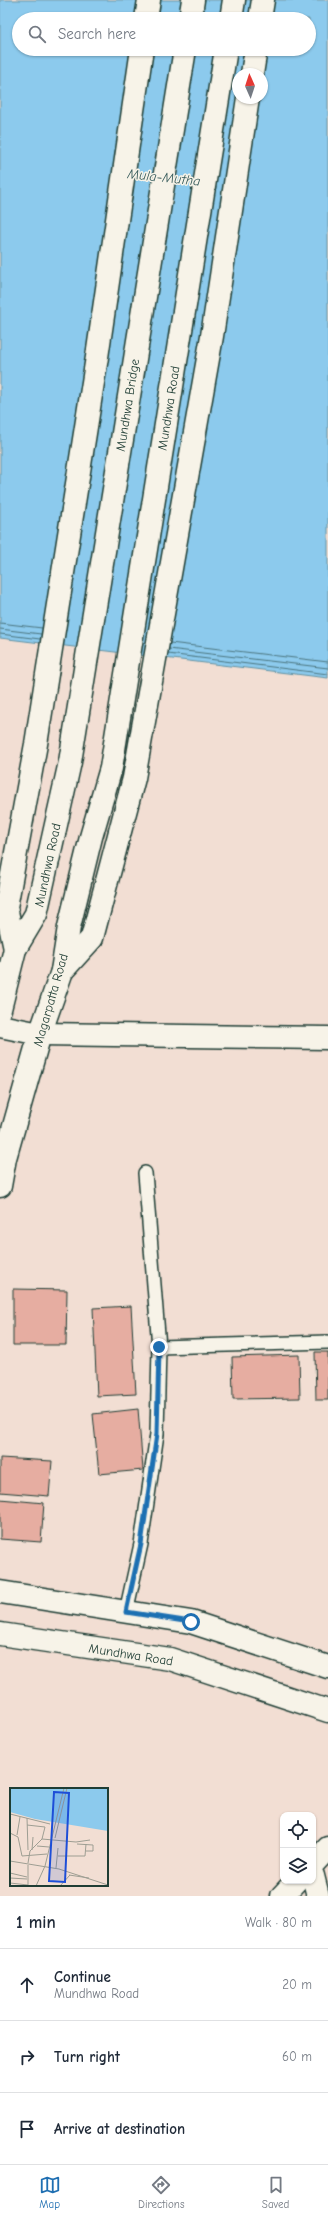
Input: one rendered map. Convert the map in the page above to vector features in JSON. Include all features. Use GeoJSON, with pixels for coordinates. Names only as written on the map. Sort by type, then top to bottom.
{"type":"FeatureCollection","features":[{"type":"Feature","properties":{"kind":"main road"},"geometry":{"type":"LineString","coordinates":[[147,12],[149,0]]}},
{"type":"Feature","properties":{"kind":"main road"},"geometry":{"type":"LineString","coordinates":[[191,12],[194,0]]}},
{"type":"Feature","properties":{"kind":"main road"},"geometry":{"type":"LineString","coordinates":[[232,12],[234,0]]}},
{"type":"Feature","properties":{"kind":"main road"},"geometry":{"type":"LineString","coordinates":[[261,12],[264,0]]}},
{"type":"Feature","properties":{"kind":"main road"},"geometry":{"type":"LineString","coordinates":[[15,949],[6,907],[36,744],[97,357],[141,56]]}},
{"type":"Feature","properties":{"kind":"main road","name":"Mundhwa Bridge"},"geometry":{"type":"LineString","coordinates":[[70,762],[185,56]]}},
{"type":"Feature","properties":{"kind":"main road","name":"Mundhwa Road"},"geometry":{"type":"LineString","coordinates":[[111,768],[225,56]]}},
{"type":"Feature","properties":{"kind":"main road"},"geometry":{"type":"LineString","coordinates":[[253,68],[255,56]]}},
{"type":"Feature","properties":{"kind":"main road"},"geometry":{"type":"LineString","coordinates":[[62,971],[92,938],[134,778],[212,336],[247,104]]}},
{"type":"Feature","properties":{"kind":"main road","name":"Mundhwa Road"},"geometry":{"type":"LineString","coordinates":[[0,1009],[15,949],[36,914],[70,762]]}},
{"type":"Feature","properties":{"kind":"main road","name":"Magarpatta Road"},"geometry":{"type":"LineString","coordinates":[[0,1186],[5,1158],[40,1034],[62,971],[69,927],[85,860],[111,768]]}},
{"type":"Feature","properties":{"kind":"main road"},"geometry":{"type":"LineString","coordinates":[[0,1026],[40,1034],[328,1038]]}},
{"type":"Feature","properties":{"kind":"main road"},"geometry":{"type":"LineString","coordinates":[[0,1592],[191,1622],[328,1667]]}},
{"type":"Feature","properties":{"kind":"main road","name":"Mundhwa Road"},"geometry":{"type":"LineString","coordinates":[[0,1634],[170,1659],[328,1711]]}},
{"type":"Feature","properties":{"kind":"main road"},"geometry":{"type":"LineString","coordinates":[[316,1861],[328,1848]]}},
{"type":"Feature","properties":{"kind":"main road"},"geometry":{"type":"LineString","coordinates":[[282,1896],[293,1884]]}},
{"type":"Feature","properties":{"kind":"main road"},"geometry":{"type":"LineString","coordinates":[[315,1884],[318,1896]]}},
{"type":"Feature","properties":{"kind":"lane"},"geometry":{"type":"LineString","coordinates":[[126,1612],[141,1544],[157,1434],[159,1347],[145,1173]]}},
{"type":"Feature","properties":{"kind":"lane"},"geometry":{"type":"LineString","coordinates":[[159,1347],[328,1342]]}},
{"type":"Feature","properties":{"kind":"water","name":"Mula-Mutha"},"geometry":{"type":"Polygon","coordinates":[[[0,0],[328,0],[328,678],[0,638],[0,0]]]}},
{"type":"Feature","properties":{"kind":"building"},"geometry":{"type":"Polygon","coordinates":[[[13,1289],[67,1290],[66,1345],[13,1345],[13,1289]]]}},
{"type":"Feature","properties":{"kind":"building"},"geometry":{"type":"Polygon","coordinates":[[[131,1306],[136,1394],[97,1396],[93,1308],[131,1306]]]}},
{"type":"Feature","properties":{"kind":"building"},"geometry":{"type":"Polygon","coordinates":[[[315,1352],[328,1352],[328,1400],[316,1400],[315,1352]]]}},
{"type":"Feature","properties":{"kind":"building"},"geometry":{"type":"Polygon","coordinates":[[[299,1355],[300,1398],[233,1399],[232,1357],[299,1355]]]}},
{"type":"Feature","properties":{"kind":"building"},"geometry":{"type":"Polygon","coordinates":[[[138,1409],[143,1470],[99,1474],[93,1414],[138,1409]]]}},
{"type":"Feature","properties":{"kind":"building"},"geometry":{"type":"Polygon","coordinates":[[[0,1458],[52,1461],[49,1496],[0,1492],[0,1458]]]}},
{"type":"Feature","properties":{"kind":"building"},"geometry":{"type":"Polygon","coordinates":[[[0,1499],[44,1503],[41,1542],[0,1539],[0,1499]]]}},
{"type":"Feature","properties":{"kind":"route"},"geometry":{"type":"LineString","coordinates":[[159,1347],[157,1434],[141,1544],[126,1612],[191,1622]]}}]}
